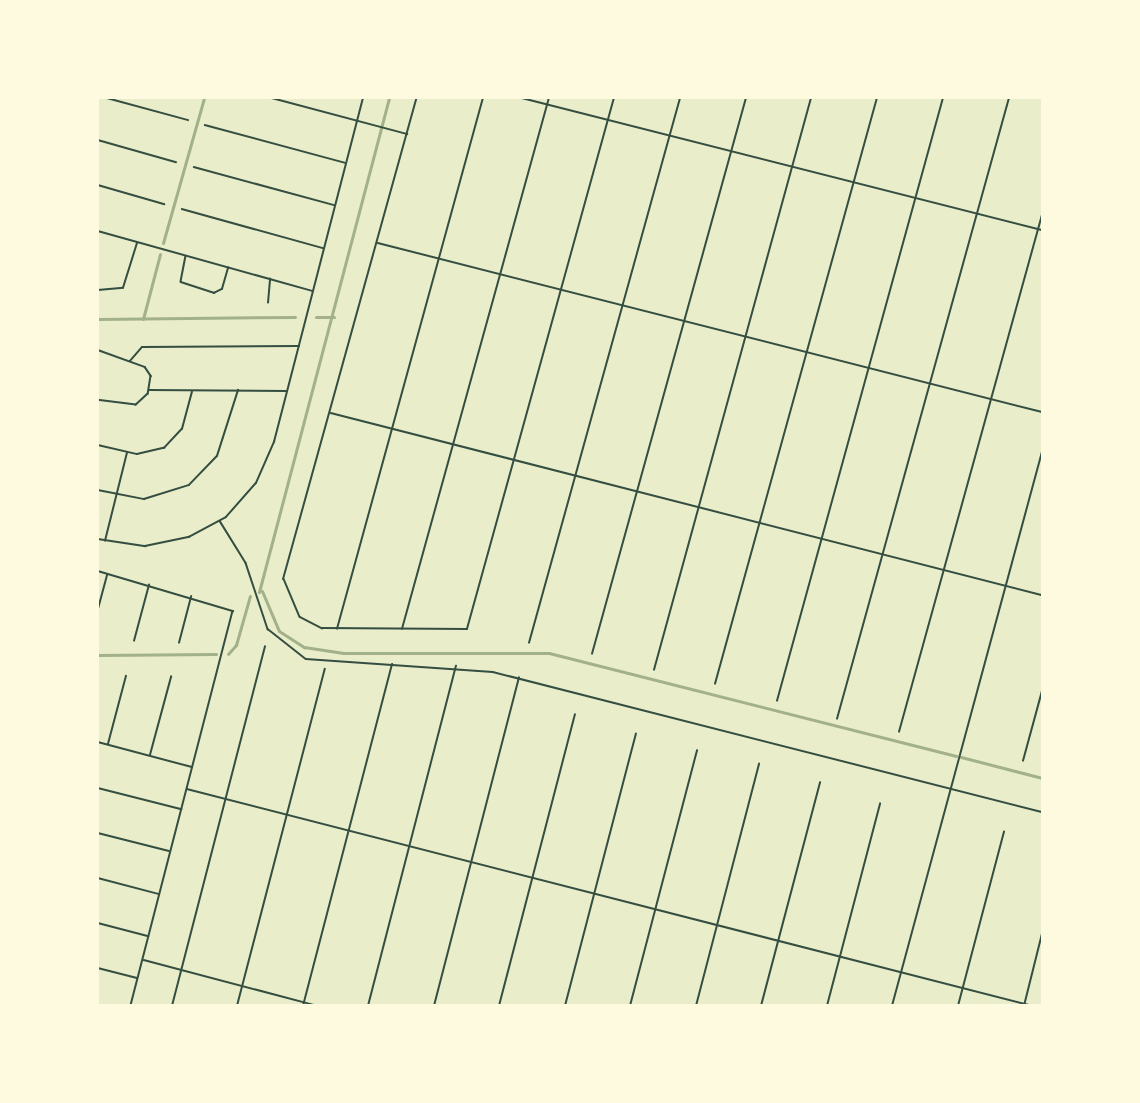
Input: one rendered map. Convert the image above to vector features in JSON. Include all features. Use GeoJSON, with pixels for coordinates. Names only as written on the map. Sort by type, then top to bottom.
{"type":"FeatureCollection","features":[{"type":"Feature","properties":{"kind":"street"},"geometry":{"type":"LineString","coordinates":[[107,98],[188,120]]}},
{"type":"Feature","properties":{"kind":"street"},"geometry":{"type":"LineString","coordinates":[[272,98],[407,135]]}},
{"type":"Feature","properties":{"kind":"street"},"geometry":{"type":"LineString","coordinates":[[98,539],[163,544],[220,521],[264,469],[288,391],[363,98]]}},
{"type":"Feature","properties":{"kind":"street"},"geometry":{"type":"LineString","coordinates":[[417,98],[284,579],[303,619],[337,630],[467,629],[614,98]]}},
{"type":"Feature","properties":{"kind":"street"},"geometry":{"type":"LineString","coordinates":[[337,630],[483,98]]}},
{"type":"Feature","properties":{"kind":"street"},"geometry":{"type":"LineString","coordinates":[[522,98],[1042,230]]}},
{"type":"Feature","properties":{"kind":"street"},"geometry":{"type":"LineString","coordinates":[[402,630],[549,98]]}},
{"type":"Feature","properties":{"kind":"street"},"geometry":{"type":"LineString","coordinates":[[529,643],[680,98]]}},
{"type":"Feature","properties":{"kind":"street"},"geometry":{"type":"LineString","coordinates":[[592,654],[746,98]]}},
{"type":"Feature","properties":{"kind":"street"},"geometry":{"type":"LineString","coordinates":[[654,670],[811,98]]}},
{"type":"Feature","properties":{"kind":"street"},"geometry":{"type":"LineString","coordinates":[[715,684],[877,98]]}},
{"type":"Feature","properties":{"kind":"street"},"geometry":{"type":"LineString","coordinates":[[777,701],[943,98]]}},
{"type":"Feature","properties":{"kind":"street"},"geometry":{"type":"LineString","coordinates":[[837,719],[1009,98]]}},
{"type":"Feature","properties":{"kind":"street"},"geometry":{"type":"LineString","coordinates":[[205,124],[346,163]]}},
{"type":"Feature","properties":{"kind":"street"},"geometry":{"type":"LineString","coordinates":[[98,140],[176,162]]}},
{"type":"Feature","properties":{"kind":"street"},"geometry":{"type":"LineString","coordinates":[[194,167],[335,206]]}},
{"type":"Feature","properties":{"kind":"street"},"geometry":{"type":"LineString","coordinates":[[98,185],[164,204]]}},
{"type":"Feature","properties":{"kind":"street"},"geometry":{"type":"LineString","coordinates":[[182,209],[324,248]]}},
{"type":"Feature","properties":{"kind":"street"},"geometry":{"type":"LineString","coordinates":[[899,732],[1042,215]]}},
{"type":"Feature","properties":{"kind":"street"},"geometry":{"type":"LineString","coordinates":[[98,231],[313,291]]}},
{"type":"Feature","properties":{"kind":"street"},"geometry":{"type":"LineString","coordinates":[[98,290],[123,288],[137,242]]}},
{"type":"Feature","properties":{"kind":"street"},"geometry":{"type":"LineString","coordinates":[[377,243],[1042,412]]}},
{"type":"Feature","properties":{"kind":"street"},"geometry":{"type":"LineString","coordinates":[[186,255],[181,282],[214,293],[220,292],[228,267]]}},
{"type":"Feature","properties":{"kind":"street"},"geometry":{"type":"LineString","coordinates":[[268,303],[270,279]]}},
{"type":"Feature","properties":{"kind":"street"},"geometry":{"type":"LineString","coordinates":[[130,362],[142,347],[299,346]]}},
{"type":"Feature","properties":{"kind":"street"},"geometry":{"type":"LineString","coordinates":[[98,350],[150,372],[149,390]]}},
{"type":"Feature","properties":{"kind":"street"},"geometry":{"type":"LineString","coordinates":[[98,400],[130,407],[149,390],[288,391]]}},
{"type":"Feature","properties":{"kind":"street"},"geometry":{"type":"LineString","coordinates":[[98,445],[148,454],[173,442],[192,390]]}},
{"type":"Feature","properties":{"kind":"street"},"geometry":{"type":"LineString","coordinates":[[98,490],[117,495],[158,497],[200,476],[222,447],[238,390]]}},
{"type":"Feature","properties":{"kind":"street"},"geometry":{"type":"LineString","coordinates":[[330,413],[1042,595]]}},
{"type":"Feature","properties":{"kind":"street"},"geometry":{"type":"LineString","coordinates":[[105,541],[128,452]]}},
{"type":"Feature","properties":{"kind":"street"},"geometry":{"type":"LineString","coordinates":[[892,1005],[1042,452]]}},
{"type":"Feature","properties":{"kind":"street"},"geometry":{"type":"LineString","coordinates":[[220,521],[246,562],[264,622],[282,645],[314,662],[456,666],[519,678],[1042,812]]}},
{"type":"Feature","properties":{"kind":"street"},"geometry":{"type":"LineString","coordinates":[[98,571],[231,608],[193,767],[131,1005]]}},
{"type":"Feature","properties":{"kind":"street"},"geometry":{"type":"LineString","coordinates":[[98,609],[107,574]]}},
{"type":"Feature","properties":{"kind":"street"},"geometry":{"type":"LineString","coordinates":[[134,641],[149,585]]}},
{"type":"Feature","properties":{"kind":"street"},"geometry":{"type":"LineString","coordinates":[[179,643],[191,596]]}},
{"type":"Feature","properties":{"kind":"street"},"geometry":{"type":"LineString","coordinates":[[172,1005],[265,647]]}},
{"type":"Feature","properties":{"kind":"street"},"geometry":{"type":"LineString","coordinates":[[303,1005],[392,664]]}},
{"type":"Feature","properties":{"kind":"street"},"geometry":{"type":"LineString","coordinates":[[368,1005],[456,666]]}},
{"type":"Feature","properties":{"kind":"street"},"geometry":{"type":"LineString","coordinates":[[237,1005],[325,669]]}},
{"type":"Feature","properties":{"kind":"street"},"geometry":{"type":"LineString","coordinates":[[108,745],[126,676]]}},
{"type":"Feature","properties":{"kind":"street"},"geometry":{"type":"LineString","coordinates":[[150,756],[171,677]]}},
{"type":"Feature","properties":{"kind":"street"},"geometry":{"type":"LineString","coordinates":[[434,1005],[519,678]]}},
{"type":"Feature","properties":{"kind":"street"},"geometry":{"type":"LineString","coordinates":[[1023,761],[1042,691]]}},
{"type":"Feature","properties":{"kind":"street"},"geometry":{"type":"LineString","coordinates":[[499,1005],[575,716]]}},
{"type":"Feature","properties":{"kind":"street"},"geometry":{"type":"LineString","coordinates":[[565,1005],[636,734]]}},
{"type":"Feature","properties":{"kind":"street"},"geometry":{"type":"LineString","coordinates":[[98,742],[193,767]]}},
{"type":"Feature","properties":{"kind":"street"},"geometry":{"type":"LineString","coordinates":[[630,1005],[697,751]]}},
{"type":"Feature","properties":{"kind":"street"},"geometry":{"type":"LineString","coordinates":[[696,1005],[759,764]]}},
{"type":"Feature","properties":{"kind":"street"},"geometry":{"type":"LineString","coordinates":[[761,1005],[820,783]]}},
{"type":"Feature","properties":{"kind":"street"},"geometry":{"type":"LineString","coordinates":[[98,788],[182,809]]}},
{"type":"Feature","properties":{"kind":"street"},"geometry":{"type":"LineString","coordinates":[[187,789],[1033,1005]]}},
{"type":"Feature","properties":{"kind":"street"},"geometry":{"type":"LineString","coordinates":[[827,1005],[880,804]]}},
{"type":"Feature","properties":{"kind":"street"},"geometry":{"type":"LineString","coordinates":[[958,1005],[1004,832]]}},
{"type":"Feature","properties":{"kind":"street"},"geometry":{"type":"LineString","coordinates":[[98,833],[171,852]]}},
{"type":"Feature","properties":{"kind":"street"},"geometry":{"type":"LineString","coordinates":[[98,878],[160,894]]}},
{"type":"Feature","properties":{"kind":"street"},"geometry":{"type":"LineString","coordinates":[[98,923],[149,936]]}},
{"type":"Feature","properties":{"kind":"street"},"geometry":{"type":"LineString","coordinates":[[1024,1004],[1042,934]]}},
{"type":"Feature","properties":{"kind":"street"},"geometry":{"type":"LineString","coordinates":[[143,960],[318,1005]]}},
{"type":"Feature","properties":{"kind":"street"},"geometry":{"type":"LineString","coordinates":[[98,968],[138,979]]}},
{"type":"Feature","properties":{"kind":"waterway"},"geometry":{"type":"LineString","coordinates":[[163,243],[204,98]]}},
{"type":"Feature","properties":{"kind":"waterway"},"geometry":{"type":"LineString","coordinates":[[259,592],[389,98]]}},
{"type":"Feature","properties":{"kind":"waterway"},"geometry":{"type":"LineString","coordinates":[[143,319],[160,254]]}},
{"type":"Feature","properties":{"kind":"waterway"},"geometry":{"type":"LineString","coordinates":[[98,319],[295,317]]}},
{"type":"Feature","properties":{"kind":"waterway"},"geometry":{"type":"LineString","coordinates":[[316,317],[334,317]]}},
{"type":"Feature","properties":{"kind":"waterway"},"geometry":{"type":"LineString","coordinates":[[262,591],[279,631],[304,647],[344,653],[549,653],[956,756]]}},
{"type":"Feature","properties":{"kind":"waterway"},"geometry":{"type":"LineString","coordinates":[[228,654],[236,645],[250,596]]}},
{"type":"Feature","properties":{"kind":"waterway"},"geometry":{"type":"LineString","coordinates":[[98,655],[216,654]]}},
{"type":"Feature","properties":{"kind":"waterway"},"geometry":{"type":"LineString","coordinates":[[961,757],[1042,778]]}}]}
